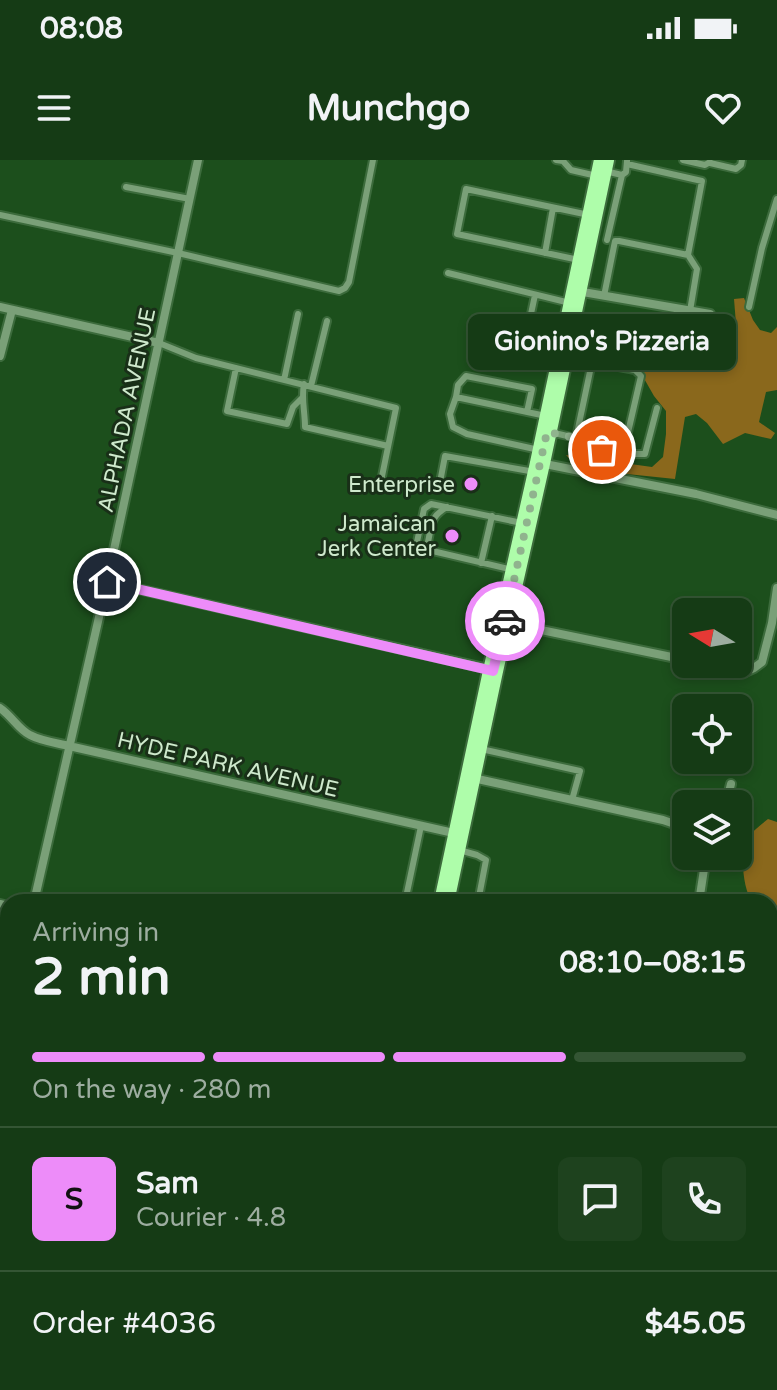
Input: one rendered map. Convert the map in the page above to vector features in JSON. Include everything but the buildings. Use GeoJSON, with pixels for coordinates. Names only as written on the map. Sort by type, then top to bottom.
{"type":"FeatureCollection","features":[{"type":"Feature","properties":{"kind":"main road"},"geometry":{"type":"LineString","coordinates":[[446,894],[583,261],[600,233],[602,169]]}},
{"type":"Feature","properties":{"kind":"street","name":"ALPHADA AVENUE"},"geometry":{"type":"LineString","coordinates":[[36,894],[198,160]]}},
{"type":"Feature","properties":{"kind":"street"},"geometry":{"type":"LineString","coordinates":[[575,298],[604,296],[710,314]]}},
{"type":"Feature","properties":{"kind":"street"},"geometry":{"type":"LineString","coordinates":[[0,307],[159,343]]}},
{"type":"Feature","properties":{"kind":"street"},"geometry":{"type":"LineString","coordinates":[[0,356],[12,310]]}},
{"type":"Feature","properties":{"kind":"street"},"geometry":{"type":"LineString","coordinates":[[544,447],[696,494],[777,515]]}},
{"type":"Feature","properties":{"kind":"street"},"geometry":{"type":"LineString","coordinates":[[107,582],[493,671]]}},
{"type":"Feature","properties":{"kind":"street"},"geometry":{"type":"LineString","coordinates":[[752,669],[762,662],[777,588]]}},
{"type":"Feature","properties":{"kind":"street"},"geometry":{"type":"LineString","coordinates":[[505,622],[672,657]]}},
{"type":"Feature","properties":{"kind":"street","name":"HYDE PARK AVENUE"},"geometry":{"type":"LineString","coordinates":[[0,708],[30,736],[421,826],[457,842]]}},
{"type":"Feature","properties":{"kind":"street"},"geometry":{"type":"LineString","coordinates":[[471,777],[672,823]]}},
{"type":"Feature","properties":{"kind":"street"},"geometry":{"type":"LineString","coordinates":[[730,790],[731,784]]}},
{"type":"Feature","properties":{"kind":"street"},"geometry":{"type":"LineString","coordinates":[[700,894],[704,870]]}},
{"type":"Feature","properties":{"kind":"lane"},"geometry":{"type":"LineString","coordinates":[[0,215],[339,291],[349,282],[373,160]]}},
{"type":"Feature","properties":{"kind":"lane"},"geometry":{"type":"LineString","coordinates":[[556,160],[563,161],[571,170],[602,169],[622,175]]}},
{"type":"Feature","properties":{"kind":"lane"},"geometry":{"type":"LineString","coordinates":[[683,160],[705,165],[710,162],[736,169],[742,160]]}},
{"type":"Feature","properties":{"kind":"lane"},"geometry":{"type":"LineString","coordinates":[[604,296],[600,233],[622,175],[626,172],[627,162],[702,181],[688,255]]}},
{"type":"Feature","properties":{"kind":"lane"},"geometry":{"type":"LineString","coordinates":[[126,187],[190,199]]}},
{"type":"Feature","properties":{"kind":"lane"},"geometry":{"type":"LineString","coordinates":[[583,261],[457,234],[466,189],[553,208],[600,233],[688,255],[697,269],[690,311]]}},
{"type":"Feature","properties":{"kind":"lane"},"geometry":{"type":"LineString","coordinates":[[749,307],[777,199]]}},
{"type":"Feature","properties":{"kind":"lane"},"geometry":{"type":"LineString","coordinates":[[545,253],[553,208]]}},
{"type":"Feature","properties":{"kind":"lane"},"geometry":{"type":"LineString","coordinates":[[448,273],[535,295],[575,298]]}},
{"type":"Feature","properties":{"kind":"lane"},"geometry":{"type":"LineString","coordinates":[[524,347],[535,295]]}},
{"type":"Feature","properties":{"kind":"lane"},"geometry":{"type":"LineString","coordinates":[[284,380],[298,314]]}},
{"type":"Feature","properties":{"kind":"lane"},"geometry":{"type":"LineString","coordinates":[[236,368],[227,411],[287,424],[293,407],[308,385],[327,321]]}},
{"type":"Feature","properties":{"kind":"lane"},"geometry":{"type":"LineString","coordinates":[[159,343],[196,358],[396,408],[380,486]]}},
{"type":"Feature","properties":{"kind":"lane"},"geometry":{"type":"LineString","coordinates":[[562,358],[635,370],[641,376],[623,454]]}},
{"type":"Feature","properties":{"kind":"lane"},"geometry":{"type":"LineString","coordinates":[[592,362],[576,438],[580,446],[623,454],[645,454],[657,408]]}},
{"type":"Feature","properties":{"kind":"lane"},"geometry":{"type":"LineString","coordinates":[[466,376],[532,389],[527,412],[544,447],[467,434],[453,427],[450,414],[458,385],[466,376]]}},
{"type":"Feature","properties":{"kind":"lane"},"geometry":{"type":"LineString","coordinates":[[456,397],[527,412]]}},
{"type":"Feature","properties":{"kind":"lane"},"geometry":{"type":"LineString","coordinates":[[301,399],[305,408],[305,427],[388,446]]}},
{"type":"Feature","properties":{"kind":"lane"},"geometry":{"type":"LineString","coordinates":[[441,477],[445,456],[544,447],[576,438]]}},
{"type":"Feature","properties":{"kind":"lane"},"geometry":{"type":"LineString","coordinates":[[516,571],[424,549],[417,542],[424,509],[431,504],[527,524]]}},
{"type":"Feature","properties":{"kind":"lane"},"geometry":{"type":"LineString","coordinates":[[435,551],[428,542],[432,521],[435,514],[447,507]]}},
{"type":"Feature","properties":{"kind":"lane"},"geometry":{"type":"LineString","coordinates":[[481,563],[492,516]]}},
{"type":"Feature","properties":{"kind":"lane"},"geometry":{"type":"LineString","coordinates":[[477,748],[580,771],[572,800]]}},
{"type":"Feature","properties":{"kind":"lane"},"geometry":{"type":"LineString","coordinates":[[407,894],[421,826]]}},
{"type":"Feature","properties":{"kind":"lane"},"geometry":{"type":"LineString","coordinates":[[457,842],[486,860],[480,894]]}},
{"type":"Feature","properties":{"kind":"shaded area"},"geometry":{"type":"Polygon","coordinates":[[[744,298],[760,330],[771,333],[777,327],[777,390],[766,392],[759,422],[775,433],[771,439],[745,433],[723,444],[696,414],[685,417],[675,479],[579,469],[566,455],[652,467],[663,457],[666,411],[642,375],[640,353],[646,330],[659,332],[660,355],[726,346],[736,324],[734,299],[744,298]]]}},
{"type":"Feature","properties":{"kind":"shaded area"},"geometry":{"type":"Polygon","coordinates":[[[768,819],[777,822],[777,894],[749,894],[743,870],[752,870],[752,833],[768,819]]]}},
{"type":"Feature","properties":{"kind":"way so far"},"geometry":{"type":"LineString","coordinates":[[505,621],[547,432],[576,438],[580,446],[602,450]]}},
{"type":"Feature","properties":{"kind":"place","name":"Gionino's Pizzeria"},"geometry":{"type":"Point","coordinates":[602,450]}},
{"type":"Feature","properties":{"kind":"place","name":"Enterprise"},"geometry":{"type":"Point","coordinates":[471,484]}},
{"type":"Feature","properties":{"kind":"place","name":"Jamaican Jerk Center"},"geometry":{"type":"Point","coordinates":[452,536]}},
{"type":"Feature","properties":{"kind":"route"},"geometry":{"type":"LineString","coordinates":[[107,582],[493,671],[505,621]]}}]}
